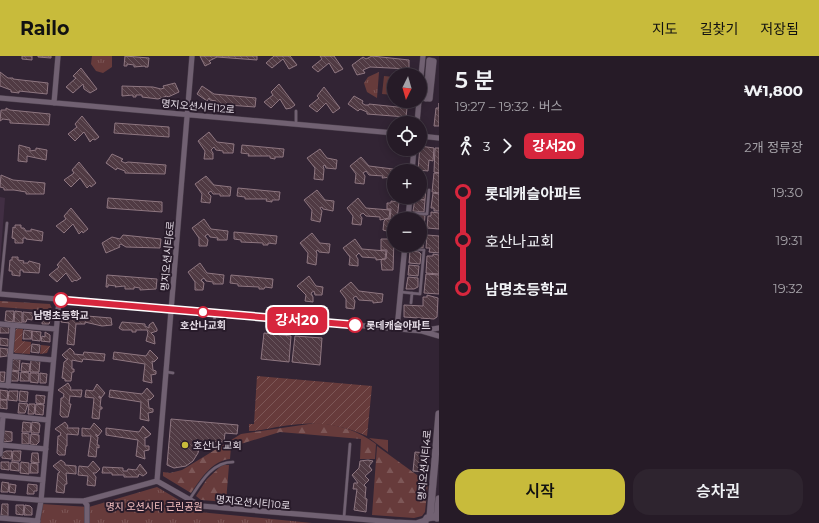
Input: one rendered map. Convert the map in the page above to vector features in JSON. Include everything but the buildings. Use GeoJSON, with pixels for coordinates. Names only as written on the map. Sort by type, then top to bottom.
{"type":"FeatureCollection","features":[{"type":"Feature","properties":{"kind":"main road","name":"명지오션시티4로"},"geometry":{"type":"LineString","coordinates":[[426,520],[439,414]]}},
{"type":"Feature","properties":{"kind":"main road","name":"명지오션시티4로"},"geometry":{"type":"LineString","coordinates":[[438,519],[439,499]]}},
{"type":"Feature","properties":{"kind":"main road"},"geometry":{"type":"LineString","coordinates":[[426,520],[438,519]]}},
{"type":"Feature","properties":{"kind":"street"},"geometry":{"type":"LineString","coordinates":[[54,103],[58,56]]}},
{"type":"Feature","properties":{"kind":"street","name":"명지오션시티6로"},"geometry":{"type":"LineString","coordinates":[[157,480],[192,56]]}},
{"type":"Feature","properties":{"kind":"street"},"geometry":{"type":"LineString","coordinates":[[422,68],[423,56]]}},
{"type":"Feature","properties":{"kind":"street"},"geometry":{"type":"LineString","coordinates":[[429,60],[434,61],[430,99],[423,98],[429,60]]}},
{"type":"Feature","properties":{"kind":"street","name":"명지오션시티12로"},"geometry":{"type":"LineString","coordinates":[[0,98],[387,132]]}},
{"type":"Feature","properties":{"kind":"street"},"geometry":{"type":"LineString","coordinates":[[427,137],[439,138]]}},
{"type":"Feature","properties":{"kind":"street"},"geometry":{"type":"LineString","coordinates":[[408,212],[409,204]]}},
{"type":"Feature","properties":{"kind":"street"},"geometry":{"type":"LineString","coordinates":[[397,329],[405,252]]}},
{"type":"Feature","properties":{"kind":"street"},"geometry":{"type":"LineString","coordinates":[[0,294],[422,331],[439,336]]}},
{"type":"Feature","properties":{"kind":"street"},"geometry":{"type":"LineString","coordinates":[[0,518],[37,522],[43,480],[59,300]]}},
{"type":"Feature","properties":{"kind":"street"},"geometry":{"type":"LineString","coordinates":[[0,324],[56,329]]}},
{"type":"Feature","properties":{"kind":"street"},"geometry":{"type":"LineString","coordinates":[[8,386],[12,325]]}},
{"type":"Feature","properties":{"kind":"street"},"geometry":{"type":"LineString","coordinates":[[422,331],[439,328]]}},
{"type":"Feature","properties":{"kind":"street"},"geometry":{"type":"LineString","coordinates":[[10,356],[53,360]]}},
{"type":"Feature","properties":{"kind":"street"},"geometry":{"type":"LineString","coordinates":[[0,385],[51,389]]}},
{"type":"Feature","properties":{"kind":"street"},"geometry":{"type":"LineString","coordinates":[[0,454],[2,415],[48,420]]}},
{"type":"Feature","properties":{"kind":"street"},"geometry":{"type":"LineString","coordinates":[[1,445],[46,449]]}},
{"type":"Feature","properties":{"kind":"street"},"geometry":{"type":"LineString","coordinates":[[0,476],[43,480]]}},
{"type":"Feature","properties":{"kind":"street"},"geometry":{"type":"LineString","coordinates":[[0,497],[84,501],[157,480]]}},
{"type":"Feature","properties":{"kind":"street","name":"명지오션시티10로"},"geometry":{"type":"LineString","coordinates":[[157,480],[201,506],[396,522],[416,523],[426,520]]}},
{"type":"Feature","properties":{"kind":"street"},"geometry":{"type":"LineString","coordinates":[[84,501],[86,505],[87,523]]}},
{"type":"Feature","properties":{"kind":"lane"},"geometry":{"type":"LineString","coordinates":[[296,111],[296,124]]}},
{"type":"Feature","properties":{"kind":"lane"},"geometry":{"type":"LineString","coordinates":[[427,214],[429,190]]}},
{"type":"Feature","properties":{"kind":"lane"},"geometry":{"type":"LineString","coordinates":[[0,294],[7,223]]}},
{"type":"Feature","properties":{"kind":"lane"},"geometry":{"type":"LineString","coordinates":[[401,292],[420,294],[424,252]]}},
{"type":"Feature","properties":{"kind":"lane"},"geometry":{"type":"LineString","coordinates":[[411,303],[412,293]]}},
{"type":"Feature","properties":{"kind":"lane"},"geometry":{"type":"LineString","coordinates":[[214,324],[215,313]]}},
{"type":"Feature","properties":{"kind":"lane"},"geometry":{"type":"LineString","coordinates":[[167,372],[174,373]]}},
{"type":"Feature","properties":{"kind":"lane"},"geometry":{"type":"LineString","coordinates":[[344,518],[350,444]]}},
{"type":"Feature","properties":{"kind":"lane"},"geometry":{"type":"LineString","coordinates":[[189,500],[212,470],[223,463],[233,462]]}},
{"type":"Feature","properties":{"kind":"shaded area"},"geometry":{"type":"Polygon","coordinates":[[[0,197],[5,198],[0,264],[0,197]]]}},
{"type":"Feature","properties":{"kind":"green space"},"geometry":{"type":"Polygon","coordinates":[[[92,56],[112,56],[112,67],[103,73],[96,71],[91,64],[92,56]]]}},
{"type":"Feature","properties":{"kind":"green space"},"geometry":{"type":"Polygon","coordinates":[[[379,72],[377,98],[367,92],[364,83],[368,77],[379,72]]]}},
{"type":"Feature","properties":{"kind":"green space"},"geometry":{"type":"Polygon","coordinates":[[[384,76],[387,76],[387,94],[382,94],[384,76]]]}},
{"type":"Feature","properties":{"kind":"green space"},"geometry":{"type":"Polygon","coordinates":[[[0,301],[50,304],[53,311],[0,307],[0,301]]]}},
{"type":"Feature","properties":{"kind":"green space"},"geometry":{"type":"Polygon","coordinates":[[[17,328],[23,329],[22,341],[31,342],[30,354],[15,353],[12,349],[14,331],[17,328]]]}},
{"type":"Feature","properties":{"kind":"green space"},"geometry":{"type":"Polygon","coordinates":[[[41,345],[50,346],[47,353],[40,354],[41,345]]]}},
{"type":"Feature","properties":{"kind":"green space"},"geometry":{"type":"Polygon","coordinates":[[[257,376],[372,386],[367,436],[345,428],[326,424],[295,424],[249,431],[249,424],[254,424],[257,376]]]}},
{"type":"Feature","properties":{"kind":"green space"},"geometry":{"type":"Polygon","coordinates":[[[316,423],[348,429],[363,435],[376,444],[375,459],[360,459],[361,439],[280,432],[231,447],[230,459],[223,460],[212,467],[191,493],[163,476],[163,472],[170,473],[182,470],[241,434],[316,423]]]}},
{"type":"Feature","properties":{"kind":"green space"},"geometry":{"type":"Polygon","coordinates":[[[369,438],[388,440],[388,452],[369,438]]]}},
{"type":"Feature","properties":{"kind":"green space"},"geometry":{"type":"Polygon","coordinates":[[[377,446],[428,483],[425,512],[422,516],[414,518],[372,515],[377,446]]]}},
{"type":"Feature","properties":{"kind":"green space"},"geometry":{"type":"Polygon","coordinates":[[[222,465],[229,465],[226,502],[201,500],[196,496],[207,479],[222,465]]]}},
{"type":"Feature","properties":{"kind":"green space","name":"명지 오션시티 근린공원"},"geometry":{"type":"Polygon","coordinates":[[[157,487],[199,512],[312,523],[37,523],[42,504],[89,507],[157,487]]]}},
{"type":"Feature","properties":{"kind":"bus line","name":"강서20"},"geometry":{"type":"LineString","coordinates":[[61,300],[355,325]]}},
{"type":"Feature","properties":{"kind":"place","name":"남명초등학교"},"geometry":{"type":"Point","coordinates":[61,300]}},
{"type":"Feature","properties":{"kind":"place","name":"호산나교회"},"geometry":{"type":"Point","coordinates":[203,312]}},
{"type":"Feature","properties":{"kind":"place","name":"롯데캐슬아파트"},"geometry":{"type":"Point","coordinates":[355,325]}},
{"type":"Feature","properties":{"kind":"place","name":"호산나 교회"},"geometry":{"type":"Point","coordinates":[185,445]}}]}
